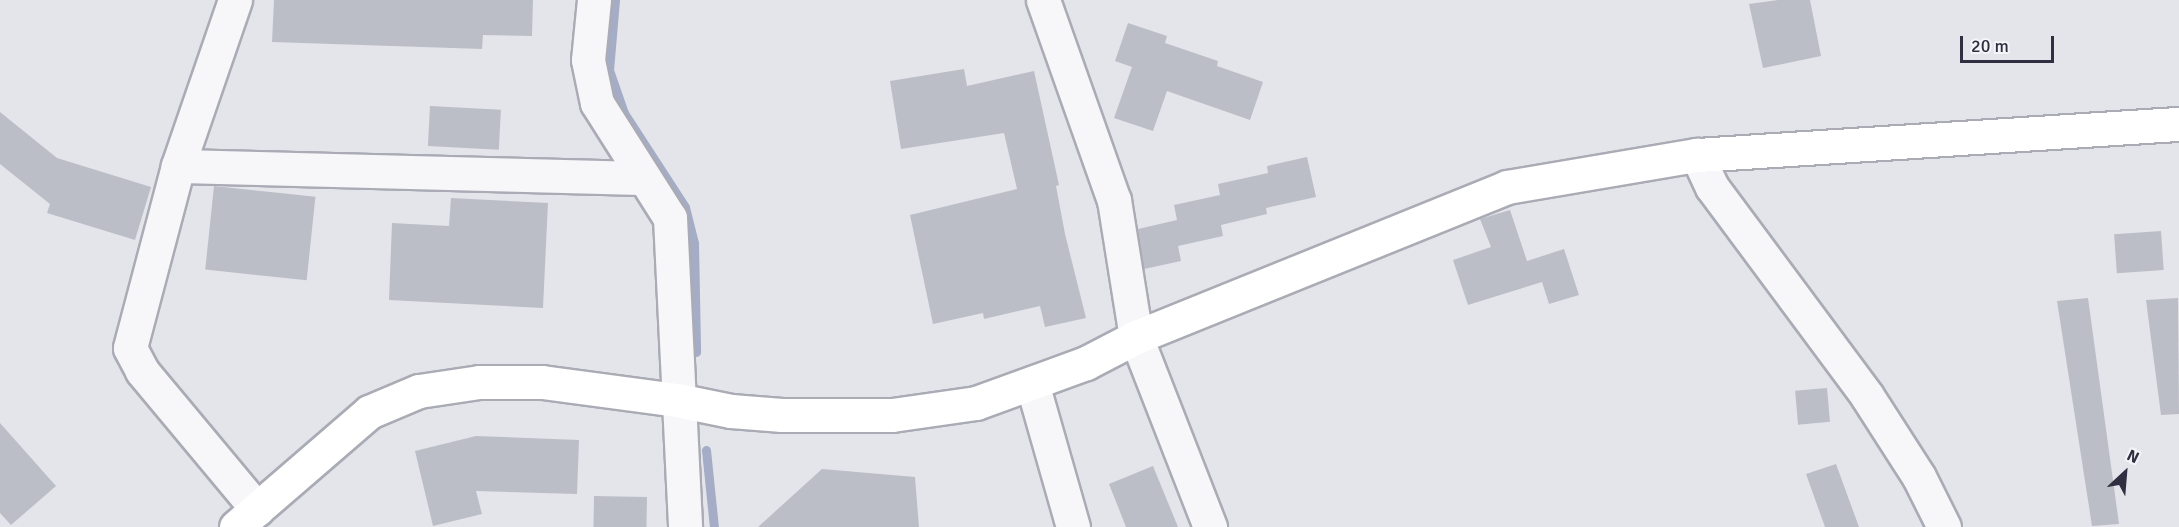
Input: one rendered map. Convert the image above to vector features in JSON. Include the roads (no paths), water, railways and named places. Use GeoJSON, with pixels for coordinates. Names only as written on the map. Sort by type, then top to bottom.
{"type":"FeatureCollection","features":[{"type":"Feature","properties":{"kind":"street"},"geometry":{"type":"LineString","coordinates":[[235,0],[178,166],[130,348],[142,371],[247,518],[369,412],[419,391],[479,382],[542,382],[677,400],[741,412],[892,415],[976,403],[1086,363],[1136,337],[1508,187],[1697,155],[2179,124]]}},
{"type":"Feature","properties":{"kind":"street"},"geometry":{"type":"LineString","coordinates":[[594,0],[588,60],[597,103],[670,218],[677,400],[685,527]]}},
{"type":"Feature","properties":{"kind":"street"},"geometry":{"type":"LineString","coordinates":[[1043,0],[1114,200],[1136,337],[1210,527]]}},
{"type":"Feature","properties":{"kind":"street"},"geometry":{"type":"LineString","coordinates":[[1697,155],[1712,187],[1867,396],[1919,477],[1944,527]]}},
{"type":"Feature","properties":{"kind":"street"},"geometry":{"type":"LineString","coordinates":[[178,166],[643,178]]}},
{"type":"Feature","properties":{"kind":"street"},"geometry":{"type":"LineString","coordinates":[[1032,383],[1073,527]]}},
{"type":"Feature","properties":{"kind":"waterway"},"geometry":{"type":"LineString","coordinates":[[615,0],[609,70],[624,113],[685,207],[694,243],[696,352]]}},
{"type":"Feature","properties":{"kind":"waterway"},"geometry":{"type":"LineString","coordinates":[[706,450],[714,527]]}}]}
